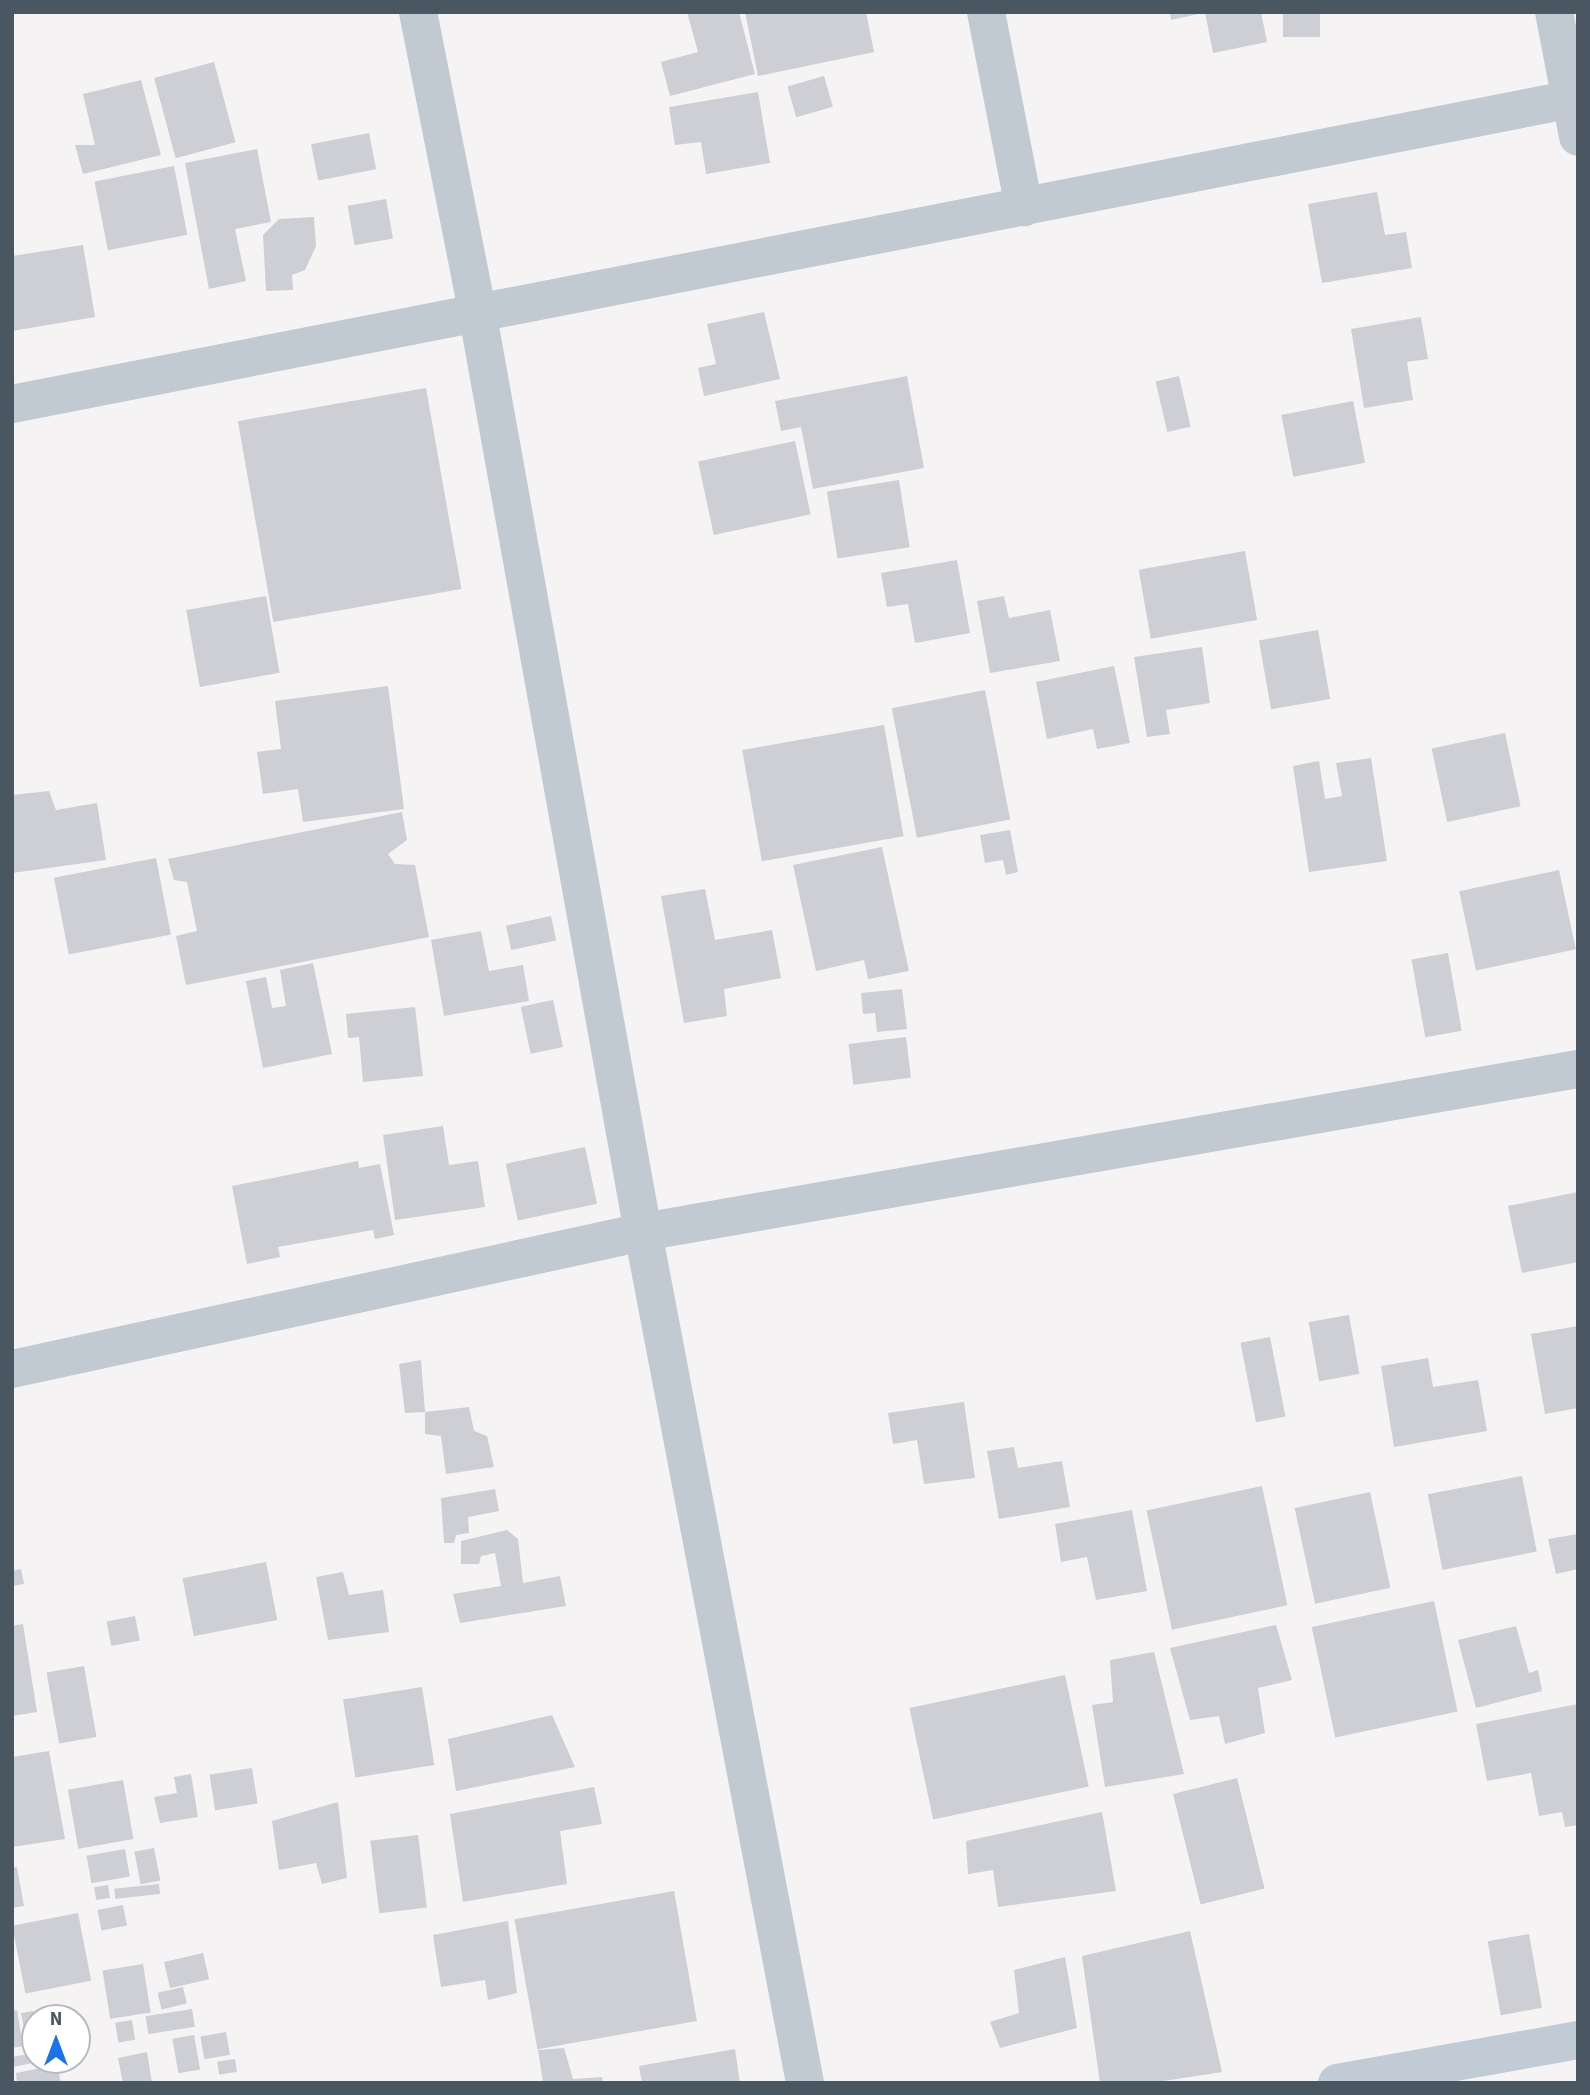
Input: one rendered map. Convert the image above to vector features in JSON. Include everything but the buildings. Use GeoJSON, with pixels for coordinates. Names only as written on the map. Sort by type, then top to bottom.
{"type":"FeatureCollection","features":[{"type":"Feature","properties":{"kind":"street"},"geometry":{"type":"LineString","coordinates":[[418,12],[478,316],[643,1232],[805,2083]]}},
{"type":"Feature","properties":{"kind":"street"},"geometry":{"type":"LineString","coordinates":[[986,12],[1024,207]]}},
{"type":"Feature","properties":{"kind":"street"},"geometry":{"type":"LineString","coordinates":[[1555,12],[1574,99],[1578,137]]}},
{"type":"Feature","properties":{"kind":"street"},"geometry":{"type":"LineString","coordinates":[[12,404],[478,316],[1574,99]]}},
{"type":"Feature","properties":{"kind":"street"},"geometry":{"type":"LineString","coordinates":[[12,1369],[643,1232],[1578,1069]]}},
{"type":"Feature","properties":{"kind":"street"},"geometry":{"type":"LineString","coordinates":[[1337,2083],[1578,2040]]}}]}
